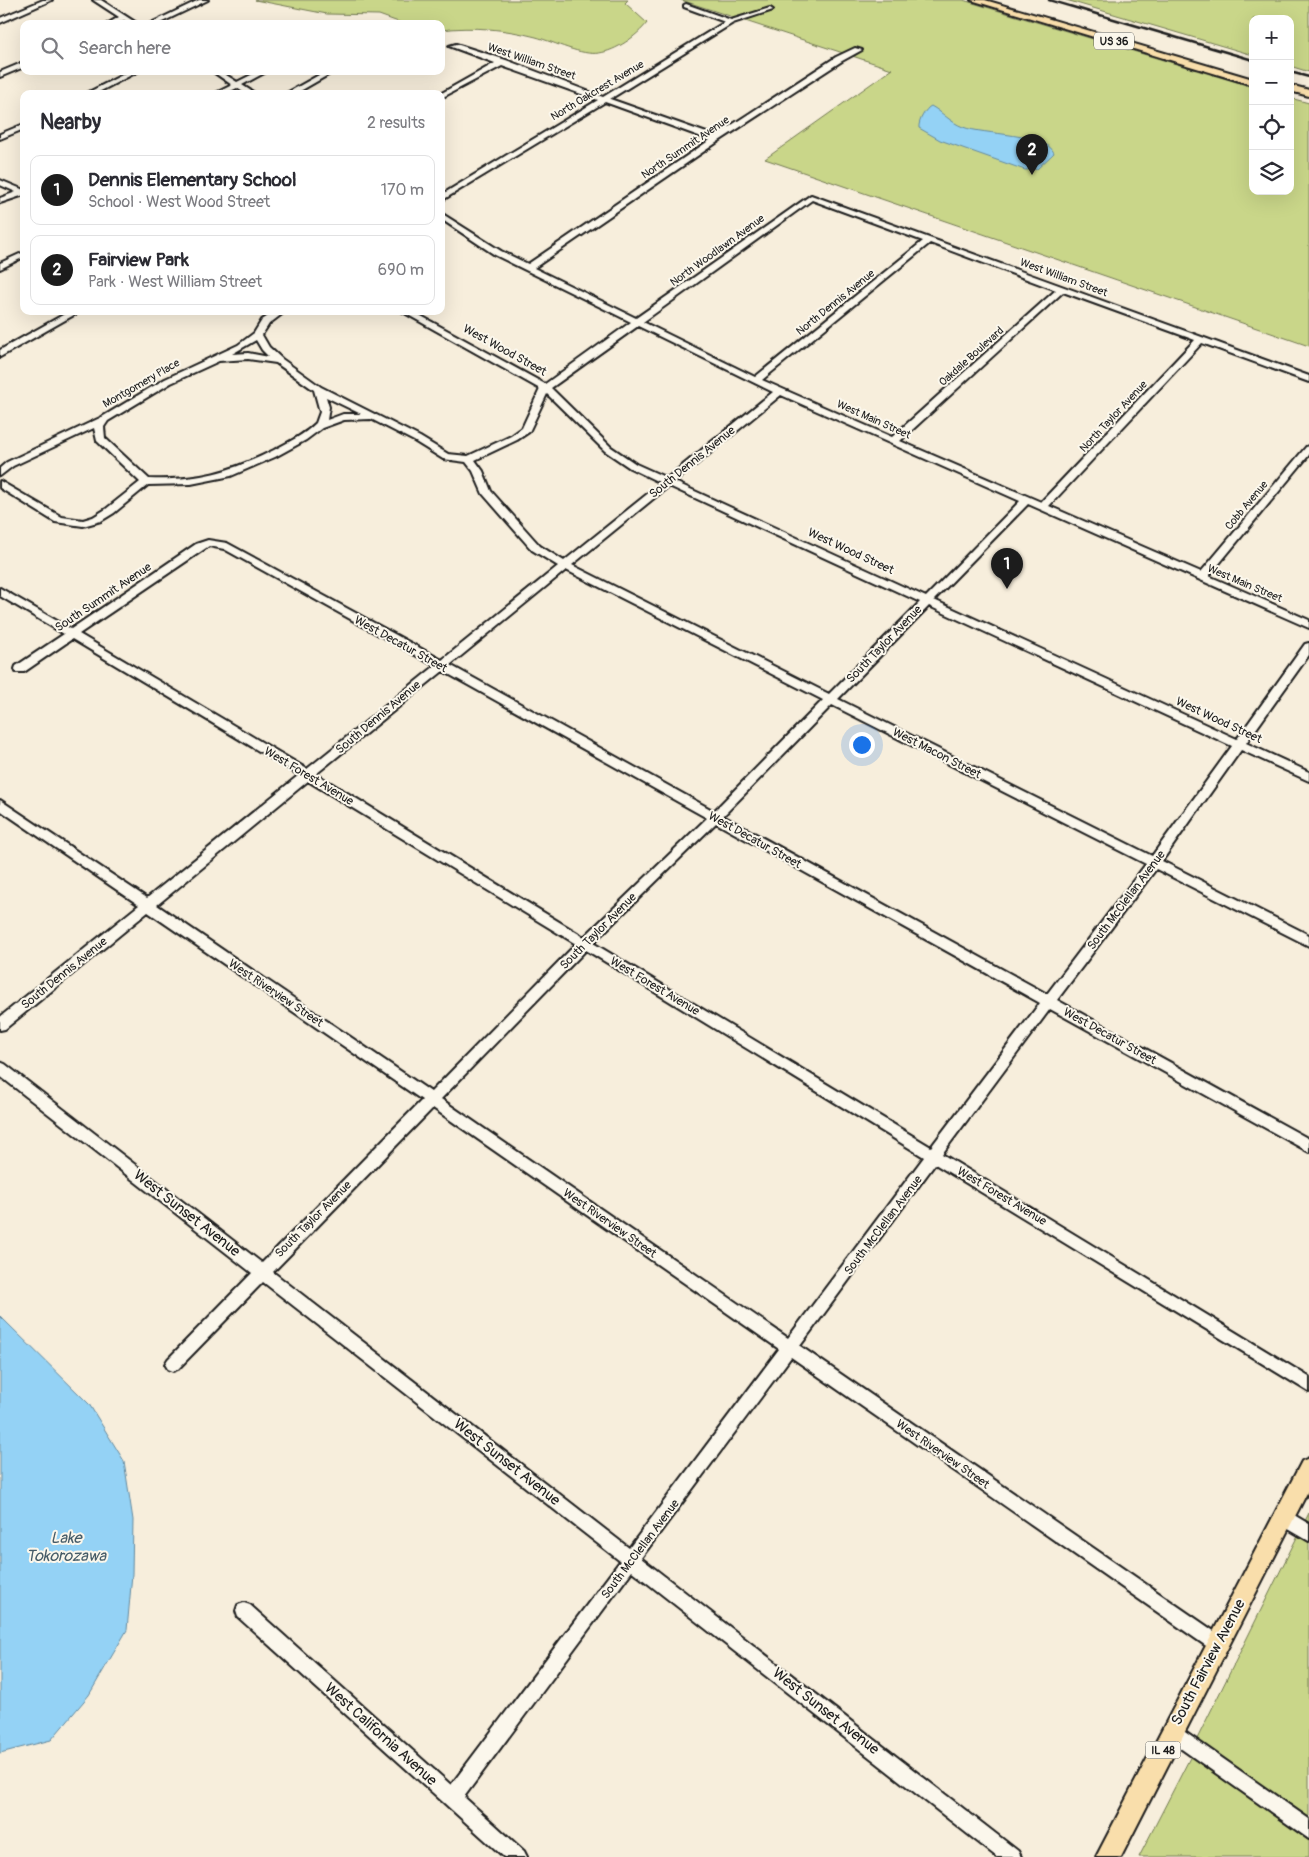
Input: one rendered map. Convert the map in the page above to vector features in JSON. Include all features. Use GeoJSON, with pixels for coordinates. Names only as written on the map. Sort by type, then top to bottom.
{"type":"FeatureCollection","features":[{"type":"Feature","properties":{"kind":"main road","name":"US 36"},"geometry":{"type":"LineString","coordinates":[[975,0],[1249,81]]}},
{"type":"Feature","properties":{"kind":"main road","name":"US 36"},"geometry":{"type":"LineString","coordinates":[[995,0],[1249,75]]}},
{"type":"Feature","properties":{"kind":"main road"},"geometry":{"type":"LineString","coordinates":[[1294,89],[1309,93]]}},
{"type":"Feature","properties":{"kind":"main road"},"geometry":{"type":"LineString","coordinates":[[1294,94],[1309,99]]}},
{"type":"Feature","properties":{"kind":"main road","name":"South Fairview Avenue"},"geometry":{"type":"LineString","coordinates":[[1108,1857],[1309,1468]]}},
{"type":"Feature","properties":{"kind":"street"},"geometry":{"type":"LineString","coordinates":[[0,22],[49,0]]}},
{"type":"Feature","properties":{"kind":"street"},"geometry":{"type":"LineString","coordinates":[[161,20],[205,0]]}},
{"type":"Feature","properties":{"kind":"street"},"geometry":{"type":"LineString","coordinates":[[102,1],[129,20]]}},
{"type":"Feature","properties":{"kind":"street"},"geometry":{"type":"LineString","coordinates":[[686,6],[731,22]]}},
{"type":"Feature","properties":{"kind":"street","name":"North Oakcrest Avenue"},"geometry":{"type":"LineString","coordinates":[[445,197],[731,22],[770,10]]}},
{"type":"Feature","properties":{"kind":"street"},"geometry":{"type":"LineString","coordinates":[[118,20],[124,17]]}},
{"type":"Feature","properties":{"kind":"street","name":"West William Street"},"geometry":{"type":"LineString","coordinates":[[453,46],[503,62],[716,139]]}},
{"type":"Feature","properties":{"kind":"street","name":"North Summit Avenue"},"geometry":{"type":"LineString","coordinates":[[528,268],[716,139],[840,59],[858,50]]}},
{"type":"Feature","properties":{"kind":"street"},"geometry":{"type":"LineString","coordinates":[[445,94],[503,62]]}},
{"type":"Feature","properties":{"kind":"street"},"geometry":{"type":"LineString","coordinates":[[0,75],[20,66]]}},
{"type":"Feature","properties":{"kind":"street"},"geometry":{"type":"LineString","coordinates":[[97,90],[128,75]]}},
{"type":"Feature","properties":{"kind":"street"},"geometry":{"type":"LineString","coordinates":[[221,75],[246,90]]}},
{"type":"Feature","properties":{"kind":"street"},"geometry":{"type":"LineString","coordinates":[[225,90],[256,75]]}},
{"type":"Feature","properties":{"kind":"street"},"geometry":{"type":"LineString","coordinates":[[296,90],[325,75]]}},
{"type":"Feature","properties":{"kind":"street"},"geometry":{"type":"LineString","coordinates":[[0,137],[20,128]]}},
{"type":"Feature","properties":{"kind":"street"},"geometry":{"type":"LineString","coordinates":[[0,182],[20,190]]}},
{"type":"Feature","properties":{"kind":"street"},"geometry":{"type":"LineString","coordinates":[[0,201],[20,194]]}},
{"type":"Feature","properties":{"kind":"street","name":"West William Street"},"geometry":{"type":"LineString","coordinates":[[811,197],[1309,379]]}},
{"type":"Feature","properties":{"kind":"street","name":"North Woodlawn Avenue"},"geometry":{"type":"LineString","coordinates":[[545,388],[811,197]]}},
{"type":"Feature","properties":{"kind":"street","name":"West Main Street"},"geometry":{"type":"LineString","coordinates":[[445,217],[498,253],[756,381],[1309,624]]}},
{"type":"Feature","properties":{"kind":"street","name":"North Dennis Avenue"},"geometry":{"type":"LineString","coordinates":[[756,381],[929,240]]}},
{"type":"Feature","properties":{"kind":"street"},"geometry":{"type":"LineString","coordinates":[[0,266],[20,256]]}},
{"type":"Feature","properties":{"kind":"street","name":"Oakdale Boulevard"},"geometry":{"type":"LineString","coordinates":[[894,441],[1063,288]]}},
{"type":"Feature","properties":{"kind":"street"},"geometry":{"type":"LineString","coordinates":[[0,354],[70,315]]}},
{"type":"Feature","properties":{"kind":"street"},"geometry":{"type":"LineString","coordinates":[[258,335],[265,322],[276,315]]}},
{"type":"Feature","properties":{"kind":"street","name":"West Wood Street"},"geometry":{"type":"LineString","coordinates":[[413,315],[545,388],[620,458],[925,601],[1309,777]]}},
{"type":"Feature","properties":{"kind":"street","name":"Montgomery Place"},"geometry":{"type":"LineString","coordinates":[[373,417],[343,417],[319,426],[284,449],[221,477],[191,482],[146,482],[100,439],[99,427],[105,419],[168,381],[220,358],[258,335],[265,348],[279,361],[318,389],[373,417],[446,457],[468,459]]}},
{"type":"Feature","properties":{"kind":"street","name":"North Taylor Avenue"},"geometry":{"type":"LineString","coordinates":[[1042,507],[1201,339]]}},
{"type":"Feature","properties":{"kind":"street","name":"Montgomery Place"},"geometry":{"type":"LineString","coordinates":[[220,358],[248,356],[279,361]]}},
{"type":"Feature","properties":{"kind":"street"},"geometry":{"type":"LineString","coordinates":[[545,388],[526,430],[514,438],[468,459],[478,471],[486,492],[536,548],[565,565]]}},
{"type":"Feature","properties":{"kind":"street"},"geometry":{"type":"LineString","coordinates":[[318,389],[323,400],[324,412],[319,426]]}},
{"type":"Feature","properties":{"kind":"street","name":"South Dennis Avenue"},"geometry":{"type":"LineString","coordinates":[[0,1025],[780,391]]}},
{"type":"Feature","properties":{"kind":"street"},"geometry":{"type":"LineString","coordinates":[[0,474],[10,464],[105,419]]}},
{"type":"Feature","properties":{"kind":"street","name":"Cobb Avenue"},"geometry":{"type":"LineString","coordinates":[[1202,578],[1309,449]]}},
{"type":"Feature","properties":{"kind":"street"},"geometry":{"type":"LineString","coordinates":[[0,484],[59,520],[83,523],[97,519],[110,511],[146,482]]}},
{"type":"Feature","properties":{"kind":"street","name":"South Taylor Avenue"},"geometry":{"type":"LineString","coordinates":[[173,1364],[585,943],[714,818],[1026,500]]}},
{"type":"Feature","properties":{"kind":"street","name":"West Decatur Street"},"geometry":{"type":"LineString","coordinates":[[200,546],[208,543],[227,546],[714,818],[1309,1146]]}},
{"type":"Feature","properties":{"kind":"street","name":"South Summit Avenue"},"geometry":{"type":"LineString","coordinates":[[20,669],[200,546]]}},
{"type":"Feature","properties":{"kind":"street","name":"West Macon Street"},"geometry":{"type":"LineString","coordinates":[[565,565],[1309,941]]}},
{"type":"Feature","properties":{"kind":"street","name":"West Forest Avenue"},"geometry":{"type":"LineString","coordinates":[[0,591],[308,775],[1309,1384]]}},
{"type":"Feature","properties":{"kind":"street","name":"South McClellan Avenue"},"geometry":{"type":"LineString","coordinates":[[452,1798],[935,1156],[1048,1002],[1154,864],[1309,647]]}},
{"type":"Feature","properties":{"kind":"street","name":"West Riverview Street"},"geometry":{"type":"LineString","coordinates":[[0,804],[431,1099],[1218,1644]]}},
{"type":"Feature","properties":{"kind":"street","name":"West Sunset Avenue"},"geometry":{"type":"LineString","coordinates":[[0,1068],[263,1271],[1012,1857]]}},
{"type":"Feature","properties":{"kind":"street"},"geometry":{"type":"LineString","coordinates":[[1284,1517],[1309,1533]]}},
{"type":"Feature","properties":{"kind":"street","name":"West California Avenue"},"geometry":{"type":"LineString","coordinates":[[244,1611],[518,1857]]}},
{"type":"Feature","properties":{"kind":"street"},"geometry":{"type":"LineString","coordinates":[[1172,1732],[1309,1830]]}},
{"type":"Feature","properties":{"kind":"green space"},"geometry":{"type":"Polygon","coordinates":[[[255,0],[628,0],[625,3],[647,23],[632,38],[619,46],[606,52],[592,53],[576,51],[536,37],[513,32],[477,28],[445,30],[445,20],[393,20],[379,15],[327,14],[255,0]]]}},
{"type":"Feature","properties":{"kind":"green space"},"geometry":{"type":"Polygon","coordinates":[[[681,0],[963,0],[1249,86],[1249,195],[1294,195],[1294,99],[1309,103],[1309,346],[765,159],[892,69],[681,0]]]}},
{"type":"Feature","properties":{"kind":"green space"},"geometry":{"type":"Polygon","coordinates":[[[1066,0],[1309,0],[1309,72],[1294,67],[1294,15],[1249,15],[1249,54],[1066,0]]]}},
{"type":"Feature","properties":{"kind":"green space"},"geometry":{"type":"Polygon","coordinates":[[[1309,1513],[1309,1830],[1193,1747],[1309,1513]]]}},
{"type":"Feature","properties":{"kind":"green space"},"geometry":{"type":"Polygon","coordinates":[[[1194,1750],[1309,1833],[1309,1857],[1139,1857],[1194,1750]]]}},
{"type":"Feature","properties":{"kind":"water"},"geometry":{"type":"Polygon","coordinates":[[[931,106],[963,127],[1027,138],[1049,146],[1054,153],[1037,169],[1025,170],[940,140],[919,128],[923,115],[931,106]]]}},
{"type":"Feature","properties":{"kind":"water","name":"Lake Tokorozawa"},"geometry":{"type":"Polygon","coordinates":[[[0,1316],[89,1404],[124,1461],[133,1520],[132,1574],[127,1630],[89,1695],[51,1740],[0,1753],[0,1316]]]}},
{"type":"Feature","properties":{"kind":"railway"},"geometry":{"type":"LineString","coordinates":[[1049,0],[1249,59]]}},
{"type":"Feature","properties":{"kind":"railway"},"geometry":{"type":"LineString","coordinates":[[1294,73],[1309,77]]}},
{"type":"Feature","properties":{"kind":"place","name":"Fairview Park"},"geometry":{"type":"Point","coordinates":[1032,175]}},
{"type":"Feature","properties":{"kind":"place","name":"Dennis Elementary School"},"geometry":{"type":"Point","coordinates":[1007,589]}}]}
